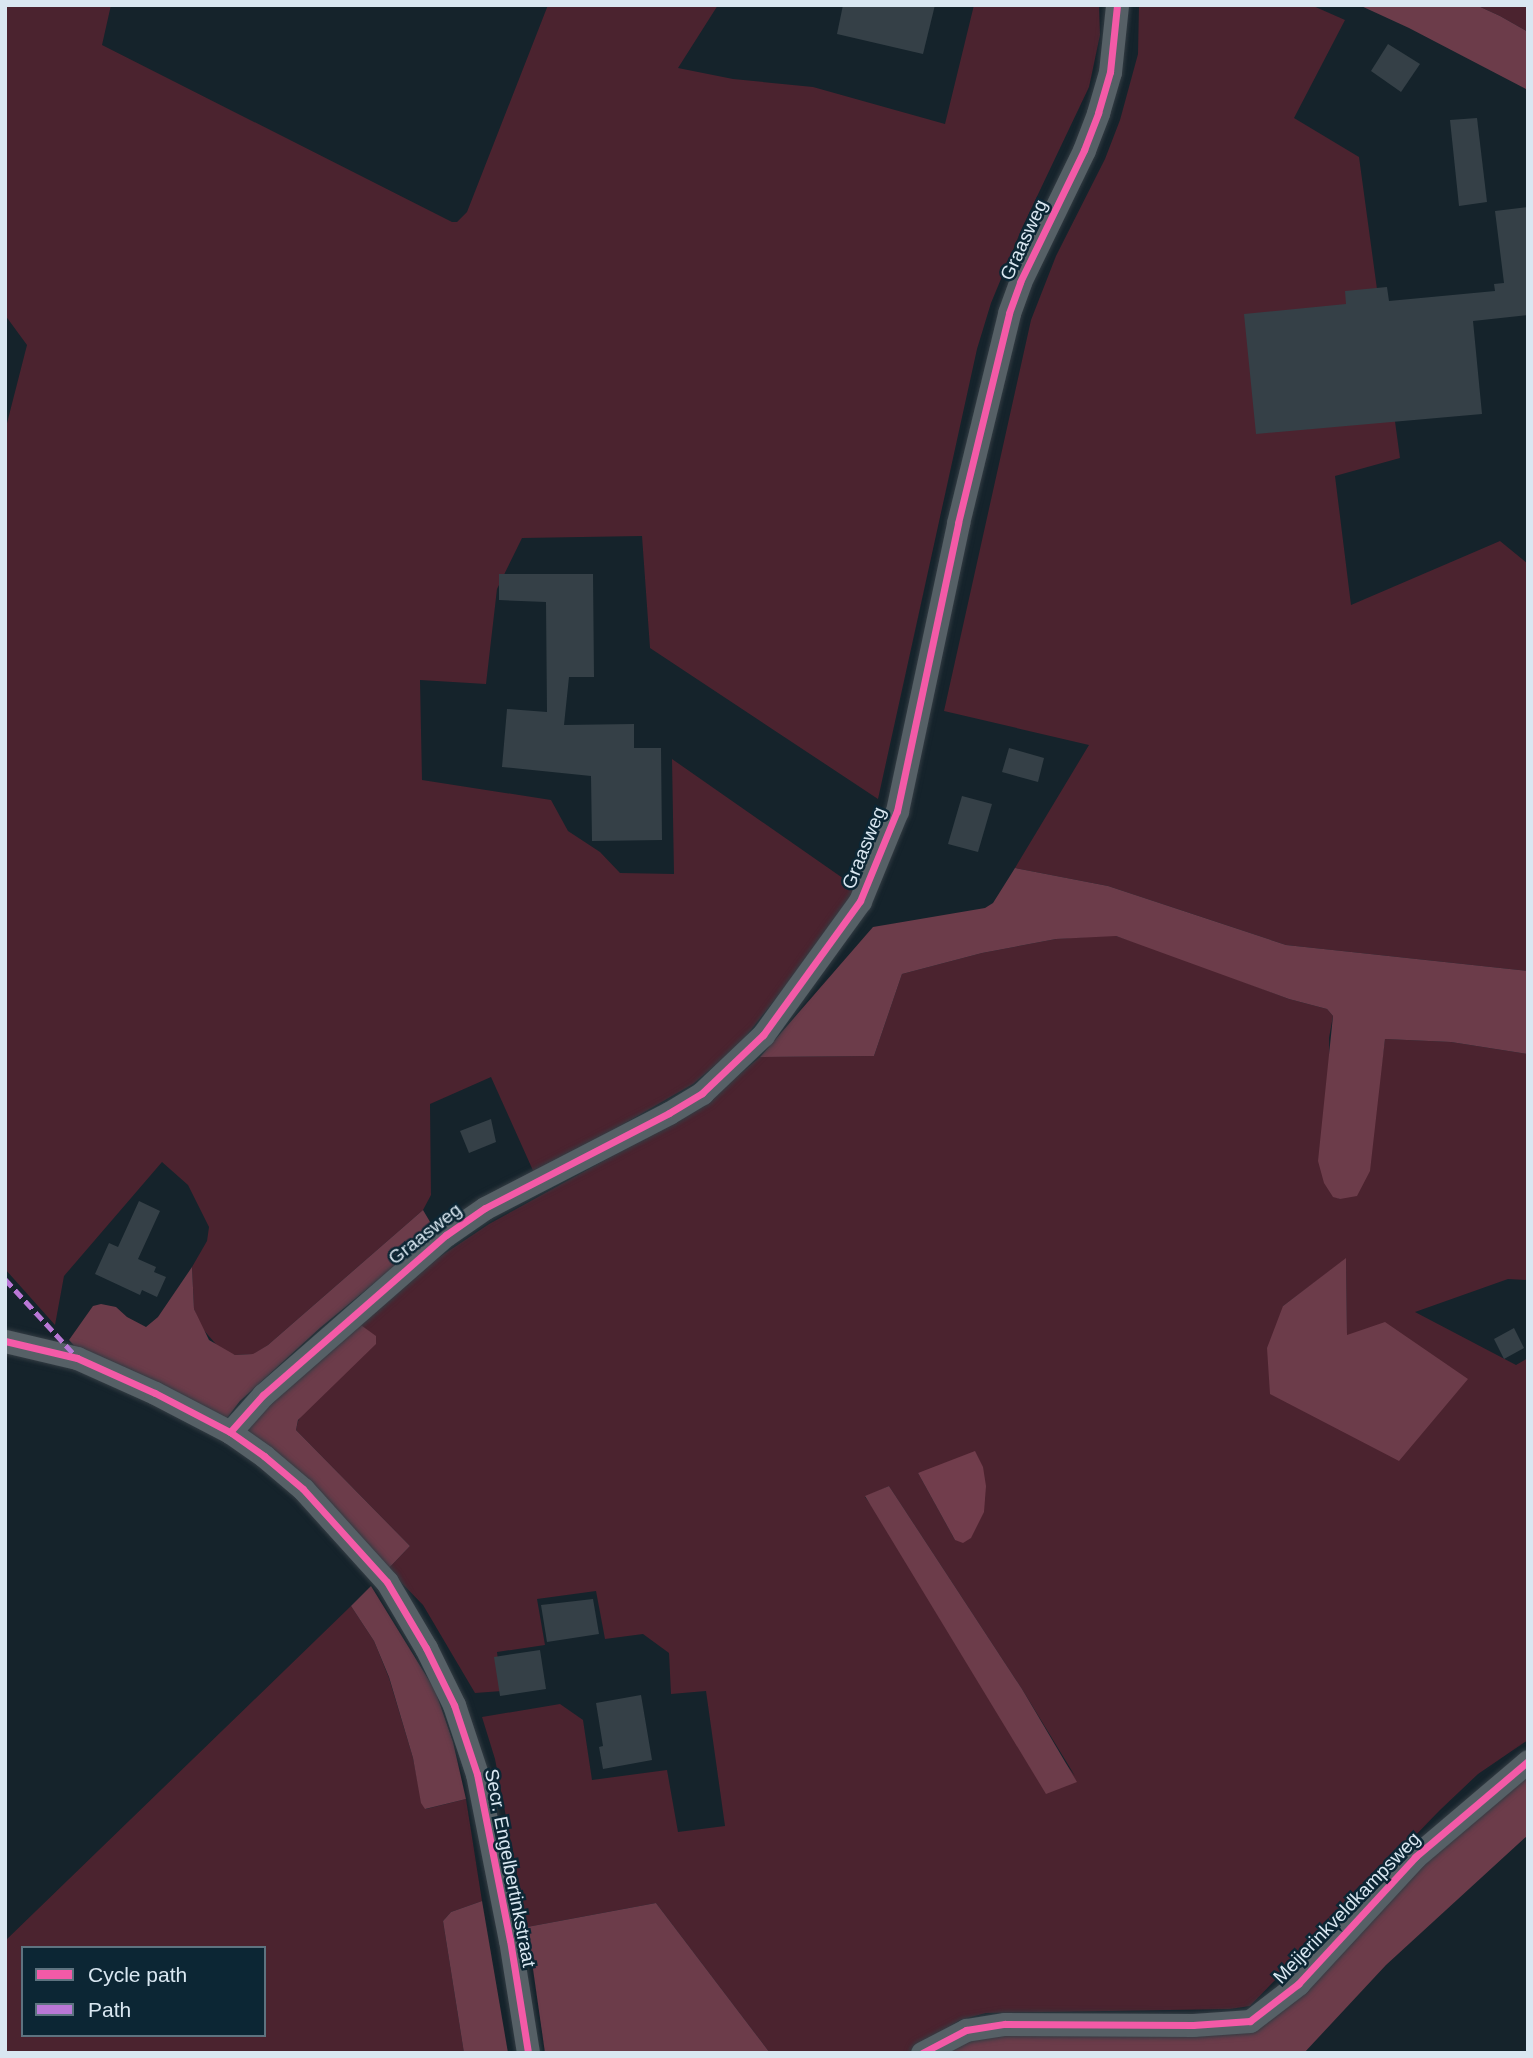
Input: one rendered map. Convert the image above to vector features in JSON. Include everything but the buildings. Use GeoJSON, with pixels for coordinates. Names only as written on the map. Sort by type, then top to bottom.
{"type":"FeatureCollection","features":[{"type":"Feature","properties":{"kind":"street","name":"Graasweg"},"geometry":{"type":"LineString","coordinates":[[230,1432],[263,1395],[446,1236],[485,1208],[669,1114],[702,1093],[763,1035],[860,901],[897,811],[958,523],[1009,313],[1025,271],[1084,150],[1098,113],[1110,72],[1117,5]]}},
{"type":"Feature","properties":{"kind":"street","name":"Secr. Engelbertinkstraat"},"geometry":{"type":"LineString","coordinates":[[5,1341],[77,1358],[155,1393],[230,1432],[303,1489],[387,1582],[426,1648],[454,1705],[477,1774],[510,1940],[528,2053]]}},
{"type":"Feature","properties":{"kind":"street","name":"Meijerinkveldkampsweg"},"geometry":{"type":"LineString","coordinates":[[922,2053],[966,2030],[1004,2024],[1193,2025],[1251,2021],[1298,1984],[1415,1857],[1528,1761]]}},
{"type":"Feature","properties":{"kind":"shaded area"},"geometry":{"type":"Polygon","coordinates":[[[5,5],[111,5],[102,45],[452,222],[457,222],[467,212],[548,5],[718,5],[678,68],[733,79],[813,87],[945,124],[974,5],[1099,5],[1100,35],[1089,87],[1022,228],[991,303],[977,349],[878,799],[650,648],[642,536],[522,538],[497,589],[486,684],[420,680],[422,780],[551,800],[568,831],[600,852],[620,873],[674,874],[672,759],[857,888],[833,926],[739,1045],[693,1084],[535,1175],[491,1077],[430,1104],[431,1195],[423,1210],[268,1345],[254,1354],[235,1355],[221,1350],[201,1327],[194,1309],[192,1267],[207,1241],[209,1227],[188,1185],[162,1162],[64,1276],[55,1325],[5,1269],[5,431],[27,345],[5,315],[5,5]]]}},
{"type":"Feature","properties":{"kind":"shaded area"},"geometry":{"type":"Polygon","coordinates":[[[1139,5],[1311,5],[1345,20],[1294,118],[1359,157],[1400,458],[1335,476],[1351,605],[1500,541],[1528,564],[1528,971],[1286,945],[1108,886],[1015,868],[1089,745],[944,711],[1031,320],[1056,256],[1105,159],[1120,120],[1138,54],[1139,5]]]}},
{"type":"Feature","properties":{"kind":"shaded area"},"geometry":{"type":"Polygon","coordinates":[[[1359,5],[1476,5],[1500,16],[1528,32],[1528,90],[1409,28],[1359,5]]]}},
{"type":"Feature","properties":{"kind":"shaded area"},"geometry":{"type":"Polygon","coordinates":[[[1476,5],[1528,5],[1528,32],[1500,16],[1476,5]]]}},
{"type":"Feature","properties":{"kind":"shaded area"},"geometry":{"type":"Polygon","coordinates":[[[1015,868],[1108,886],[1286,945],[1528,971],[1528,1054],[1451,1042],[1385,1039],[1370,1171],[1357,1196],[1340,1199],[1333,1197],[1324,1183],[1318,1161],[1333,1016],[1327,1009],[1289,999],[1116,936],[1056,939],[982,953],[902,974],[874,1056],[760,1057],[873,927],[985,908],[993,903],[1015,868]]]}},
{"type":"Feature","properties":{"kind":"shaded area"},"geometry":{"type":"Polygon","coordinates":[[[1116,936],[1289,999],[1327,1009],[1333,1016],[1329,1038],[1333,1196],[1340,1199],[1377,1098],[1385,1039],[1451,1042],[1528,1054],[1528,1280],[1508,1279],[1415,1312],[1516,1365],[1528,1358],[1528,1740],[1478,1774],[1440,1810],[1250,2006],[1230,2009],[986,2013],[960,2020],[907,2053],[770,2053],[656,1903],[527,1927],[495,1759],[482,1717],[560,1704],[583,1720],[592,1780],[667,1770],[678,1832],[725,1826],[706,1691],[671,1694],[669,1653],[643,1634],[605,1639],[596,1591],[537,1599],[545,1645],[497,1652],[502,1691],[475,1693],[423,1605],[388,1569],[410,1546],[296,1430],[298,1421],[358,1323],[417,1272],[489,1224],[701,1107],[760,1057],[874,1056],[902,974],[982,953],[1056,939],[1116,936]],[[1346,1259],[1283,1306],[1347,1335],[1346,1259]],[[983,1467],[918,1473],[955,1540],[983,1467]],[[889,1486],[865,1497],[1075,1776],[1022,1689],[889,1486]]]}},
{"type":"Feature","properties":{"kind":"shaded area"},"geometry":{"type":"Polygon","coordinates":[[[423,1210],[436,1232],[320,1328],[240,1401],[224,1422],[79,1351],[69,1340],[93,1306],[101,1304],[116,1307],[127,1317],[146,1327],[158,1317],[192,1267],[194,1309],[209,1340],[235,1355],[253,1354],[268,1345],[423,1210]]]}},
{"type":"Feature","properties":{"kind":"shaded area"},"geometry":{"type":"Polygon","coordinates":[[[1346,1258],[1347,1335],[1385,1322],[1468,1379],[1399,1461],[1270,1394],[1267,1348],[1283,1306],[1346,1258]]]}},
{"type":"Feature","properties":{"kind":"shaded area"},"geometry":{"type":"Polygon","coordinates":[[[358,1323],[376,1336],[376,1344],[298,1420],[296,1430],[410,1546],[388,1569],[240,1433],[358,1323]]]}},
{"type":"Feature","properties":{"kind":"shaded area"},"geometry":{"type":"Polygon","coordinates":[[[975,1451],[983,1467],[986,1486],[984,1512],[971,1538],[963,1543],[955,1540],[918,1473],[975,1451]]]}},
{"type":"Feature","properties":{"kind":"shaded area"},"geometry":{"type":"Polygon","coordinates":[[[889,1486],[1022,1689],[1077,1782],[1046,1794],[865,1496],[889,1486]]]}},
{"type":"Feature","properties":{"kind":"shaded area"},"geometry":{"type":"Polygon","coordinates":[[[371,1586],[435,1690],[453,1742],[466,1799],[425,1809],[421,1803],[413,1758],[389,1677],[374,1641],[351,1606],[371,1586]]]}},
{"type":"Feature","properties":{"kind":"shaded area"},"geometry":{"type":"Polygon","coordinates":[[[351,1606],[374,1641],[389,1678],[413,1758],[422,1803],[426,1809],[466,1799],[482,1901],[451,1912],[443,1921],[464,2053],[5,2053],[5,1941],[351,1606]]]}},
{"type":"Feature","properties":{"kind":"shaded area"},"geometry":{"type":"Polygon","coordinates":[[[1528,1773],[1528,1835],[1386,1965],[1304,2053],[933,2053],[977,2035],[1258,2024],[1456,1829],[1528,1773]]]}},
{"type":"Feature","properties":{"kind":"shaded area"},"geometry":{"type":"Polygon","coordinates":[[[482,1901],[508,2053],[464,2053],[443,1921],[451,1912],[482,1901]]]}},
{"type":"Feature","properties":{"kind":"shaded area"},"geometry":{"type":"Polygon","coordinates":[[[656,1903],[770,2053],[545,2053],[527,1927],[656,1903]]]}},
{"type":"Feature","properties":{"kind":"marked path"},"geometry":{"type":"LineString","coordinates":[[5,1279],[75,1355]]}},
{"type":"Feature","properties":{"kind":"cycle path"},"geometry":{"type":"LineString","coordinates":[[230,1432],[263,1395],[446,1235],[485,1208],[669,1113],[702,1093],[763,1035],[860,901],[897,811],[958,523],[1009,313],[1020,282],[1084,150],[1098,113],[1110,72],[1117,5]]}},
{"type":"Feature","properties":{"kind":"cycle path"},"geometry":{"type":"LineString","coordinates":[[5,1341],[77,1358],[155,1393],[230,1432],[303,1489],[387,1582],[426,1648],[454,1705],[477,1774],[510,1940],[528,2053]]}},
{"type":"Feature","properties":{"kind":"cycle path"},"geometry":{"type":"LineString","coordinates":[[922,2053],[966,2030],[1005,2024],[1193,2025],[1250,2021],[1298,1984],[1415,1857],[1528,1761]]}}]}
